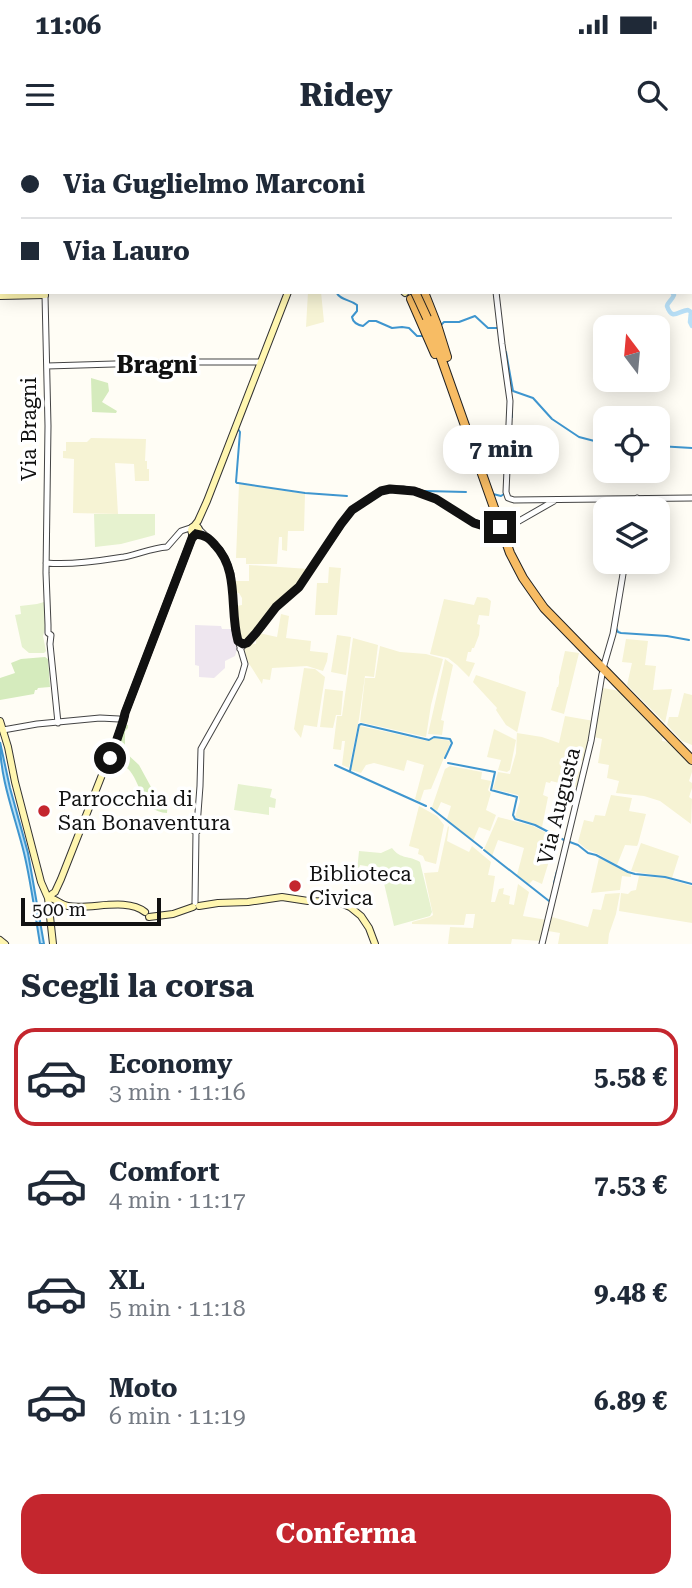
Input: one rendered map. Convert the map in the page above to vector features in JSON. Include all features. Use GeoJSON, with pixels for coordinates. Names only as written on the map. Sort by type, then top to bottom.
{"type":"FeatureCollection","features":[{"type":"Feature","properties":{"kind":"highway"},"geometry":{"type":"LineString","coordinates":[[408,294],[427,318],[510,554],[532,593],[692,760]]}},
{"type":"Feature","properties":{"kind":"highway"},"geometry":{"type":"LineString","coordinates":[[408,294],[461,415]]}},
{"type":"Feature","properties":{"kind":"highway"},"geometry":{"type":"LineString","coordinates":[[425,294],[449,365],[461,415]]}},
{"type":"Feature","properties":{"kind":"main road"},"geometry":{"type":"LineString","coordinates":[[0,296],[43,294]]}},
{"type":"Feature","properties":{"kind":"main road"},"geometry":{"type":"LineString","coordinates":[[52,944],[48,908],[52,896],[109,762],[121,720],[287,294]]}},
{"type":"Feature","properties":{"kind":"main road"},"geometry":{"type":"LineString","coordinates":[[408,294],[418,299],[422,294]]}},
{"type":"Feature","properties":{"kind":"main road"},"geometry":{"type":"LineString","coordinates":[[0,721],[39,872],[46,891],[52,896],[65,903],[131,905],[148,914],[160,915],[173,914],[196,906],[282,897],[334,901],[350,906],[364,920],[375,944]]}},
{"type":"Feature","properties":{"kind":"main road"},"geometry":{"type":"LineString","coordinates":[[0,940],[5,944]]}},
{"type":"Feature","properties":{"kind":"street","name":"Via Bragni"},"geometry":{"type":"LineString","coordinates":[[43,294],[47,366],[48,635],[57,723]]}},
{"type":"Feature","properties":{"kind":"street"},"geometry":{"type":"LineString","coordinates":[[496,294],[510,401],[506,492],[510,499],[593,501]]}},
{"type":"Feature","properties":{"kind":"street"},"geometry":{"type":"LineString","coordinates":[[47,366],[261,362]]}},
{"type":"Feature","properties":{"kind":"street"},"geometry":{"type":"LineString","coordinates":[[242,646],[276,607],[299,587],[352,510],[381,491],[393,489],[419,492],[487,527],[512,524],[557,500]]}},
{"type":"Feature","properties":{"kind":"street"},"geometry":{"type":"LineString","coordinates":[[670,500],[692,498]]}},
{"type":"Feature","properties":{"kind":"street"},"geometry":{"type":"LineString","coordinates":[[535,500],[541,508]]}},
{"type":"Feature","properties":{"kind":"street"},"geometry":{"type":"LineString","coordinates":[[46,564],[79,564],[123,557],[158,547],[165,548],[181,531],[194,530],[207,537],[220,550],[230,570],[234,616],[242,646],[243,666],[238,683],[199,749],[196,906]]}},
{"type":"Feature","properties":{"kind":"street"},"geometry":{"type":"LineString","coordinates":[[604,665],[613,634],[623,574]]}},
{"type":"Feature","properties":{"kind":"street","name":"Via Augusta"},"geometry":{"type":"LineString","coordinates":[[542,944],[591,741],[602,674]]}},
{"type":"Feature","properties":{"kind":"street"},"geometry":{"type":"LineString","coordinates":[[3,730],[110,718],[121,720]]}},
{"type":"Feature","properties":{"kind":"shaded area"},"geometry":{"type":"Polygon","coordinates":[[[308,294],[321,294],[324,322],[306,327],[308,294]]]}},
{"type":"Feature","properties":{"kind":"shaded area"},"geometry":{"type":"Polygon","coordinates":[[[91,438],[146,439],[145,461],[149,469],[149,481],[135,481],[134,464],[115,463],[118,514],[73,513],[74,459],[63,458],[63,451],[66,451],[66,442],[87,442],[91,438]]]}},
{"type":"Feature","properties":{"kind":"shaded area"},"geometry":{"type":"Polygon","coordinates":[[[239,484],[305,494],[304,531],[288,531],[287,551],[282,550],[282,537],[279,537],[277,564],[246,564],[246,558],[236,558],[239,484]]]}},
{"type":"Feature","properties":{"kind":"shaded area"},"geometry":{"type":"Polygon","coordinates":[[[249,565],[309,569],[298,586],[277,603],[244,642],[241,641],[237,629],[236,606],[242,605],[242,598],[236,593],[235,581],[249,581],[249,565]]]}},
{"type":"Feature","properties":{"kind":"shaded area"},"geometry":{"type":"Polygon","coordinates":[[[329,567],[341,568],[337,615],[315,615],[317,583],[328,583],[329,567]]]}},
{"type":"Feature","properties":{"kind":"shaded area"},"geometry":{"type":"Polygon","coordinates":[[[477,597],[491,601],[489,616],[479,615],[479,635],[474,648],[468,652],[466,661],[475,663],[469,677],[448,658],[430,654],[444,599],[474,605],[477,597]]]}},
{"type":"Feature","properties":{"kind":"shaded area"},"geometry":{"type":"Polygon","coordinates":[[[281,614],[289,616],[286,638],[311,641],[310,651],[328,653],[327,661],[323,671],[307,666],[272,668],[270,680],[263,679],[262,684],[248,662],[244,649],[249,643],[256,644],[256,636],[259,633],[277,637],[281,614]]]}},
{"type":"Feature","properties":{"kind":"shaded area"},"geometry":{"type":"Polygon","coordinates":[[[195,625],[232,629],[237,649],[235,656],[225,661],[225,668],[214,678],[199,677],[199,666],[195,665],[195,625]]]}},
{"type":"Feature","properties":{"kind":"shaded area"},"geometry":{"type":"Polygon","coordinates":[[[337,635],[351,637],[346,675],[331,672],[337,635]]]}},
{"type":"Feature","properties":{"kind":"shaded area"},"geometry":{"type":"Polygon","coordinates":[[[353,638],[378,645],[374,677],[365,676],[349,768],[342,765],[345,741],[342,741],[341,750],[333,749],[337,716],[342,716],[353,638]]]}},
{"type":"Feature","properties":{"kind":"shaded area"},"geometry":{"type":"Polygon","coordinates":[[[626,639],[648,641],[645,665],[656,666],[653,690],[672,689],[665,723],[627,685],[632,663],[622,662],[626,639]]]}},
{"type":"Feature","properties":{"kind":"shaded area"},"geometry":{"type":"Polygon","coordinates":[[[380,646],[443,659],[426,737],[360,722],[365,678],[375,678],[380,646]]]}},
{"type":"Feature","properties":{"kind":"shaded area"},"geometry":{"type":"Polygon","coordinates":[[[565,651],[579,653],[564,714],[551,710],[565,651]]]}},
{"type":"Feature","properties":{"kind":"shaded area"},"geometry":{"type":"Polygon","coordinates":[[[445,659],[453,665],[441,720],[444,721],[442,735],[428,734],[445,659]]]}},
{"type":"Feature","properties":{"kind":"shaded area"},"geometry":{"type":"Polygon","coordinates":[[[304,668],[315,669],[325,677],[317,727],[304,725],[301,738],[294,729],[304,668]]]}},
{"type":"Feature","properties":{"kind":"shaded area"},"geometry":{"type":"Polygon","coordinates":[[[476,675],[526,692],[517,733],[559,743],[565,716],[594,721],[584,761],[571,758],[568,769],[581,772],[578,786],[546,782],[543,795],[548,797],[542,827],[515,817],[520,801],[518,795],[493,789],[498,772],[510,774],[516,753],[517,732],[506,725],[497,708],[473,682],[476,675]]]}},
{"type":"Feature","properties":{"kind":"shaded area"},"geometry":{"type":"Polygon","coordinates":[[[603,688],[620,691],[663,735],[662,741],[670,742],[692,764],[689,781],[692,783],[689,797],[692,799],[691,824],[660,801],[616,793],[619,781],[607,778],[609,765],[598,763],[602,739],[594,737],[603,688]]]}},
{"type":"Feature","properties":{"kind":"shaded area"},"geometry":{"type":"Polygon","coordinates":[[[325,689],[343,691],[341,715],[336,715],[333,728],[320,727],[325,689]]]}},
{"type":"Feature","properties":{"kind":"shaded area"},"geometry":{"type":"Polygon","coordinates":[[[684,693],[692,695],[692,745],[682,741],[667,725],[669,717],[678,717],[684,693]]]}},
{"type":"Feature","properties":{"kind":"shaded area"},"geometry":{"type":"Polygon","coordinates":[[[360,726],[428,741],[434,738],[451,741],[431,789],[424,790],[420,802],[415,799],[424,765],[407,760],[404,771],[374,763],[366,765],[361,773],[351,770],[360,726]]]}},
{"type":"Feature","properties":{"kind":"shaded area"},"geometry":{"type":"Polygon","coordinates":[[[494,729],[516,740],[510,770],[507,772],[498,770],[501,760],[487,757],[494,729]]]}},
{"type":"Feature","properties":{"kind":"shaded area"},"geometry":{"type":"Polygon","coordinates":[[[450,766],[482,772],[481,779],[491,781],[486,810],[496,815],[490,831],[479,827],[473,841],[447,819],[451,806],[441,802],[437,811],[432,807],[445,769],[450,766]]]}},
{"type":"Feature","properties":{"kind":"shaded area"},"geometry":{"type":"Polygon","coordinates":[[[611,795],[632,798],[629,811],[646,814],[637,846],[625,845],[617,865],[578,842],[584,820],[593,822],[595,815],[605,816],[611,795]]]}},
{"type":"Feature","properties":{"kind":"shaded area"},"geometry":{"type":"Polygon","coordinates":[[[419,806],[437,816],[444,825],[436,864],[425,861],[423,856],[418,854],[419,849],[409,846],[419,806]]]}},
{"type":"Feature","properties":{"kind":"shaded area"},"geometry":{"type":"Polygon","coordinates":[[[498,817],[533,826],[556,838],[542,884],[533,880],[529,884],[517,875],[524,848],[498,840],[492,856],[484,849],[498,817]]]}},
{"type":"Feature","properties":{"kind":"shaded area"},"geometry":{"type":"Polygon","coordinates":[[[448,826],[447,841],[469,852],[472,846],[491,862],[488,875],[495,876],[491,902],[495,902],[499,889],[504,888],[503,894],[510,896],[509,904],[514,905],[518,884],[529,892],[523,916],[547,920],[541,941],[512,939],[511,944],[448,944],[450,927],[473,928],[475,914],[466,914],[464,925],[412,924],[433,915],[424,873],[438,872],[448,826]]]}},
{"type":"Feature","properties":{"kind":"shaded area"},"geometry":{"type":"Polygon","coordinates":[[[641,843],[679,856],[672,878],[631,871],[641,843]]]}},
{"type":"Feature","properties":{"kind":"shaded area"},"geometry":{"type":"Polygon","coordinates":[[[599,858],[631,874],[631,877],[622,876],[620,890],[591,893],[599,858]]]}},
{"type":"Feature","properties":{"kind":"shaded area"},"geometry":{"type":"Polygon","coordinates":[[[639,876],[664,878],[692,886],[692,923],[619,911],[621,893],[628,894],[636,890],[639,876]]]}},
{"type":"Feature","properties":{"kind":"shaded area"},"geometry":{"type":"Polygon","coordinates":[[[620,893],[608,944],[558,944],[560,933],[548,931],[552,917],[588,927],[593,909],[601,910],[605,894],[620,893]]]}},
{"type":"Feature","properties":{"kind":"green space"},"geometry":{"type":"Polygon","coordinates":[[[91,378],[108,383],[109,391],[102,402],[117,411],[116,413],[92,412],[91,378]]]}},
{"type":"Feature","properties":{"kind":"green space"},"geometry":{"type":"Polygon","coordinates":[[[94,514],[155,514],[155,535],[121,544],[95,547],[94,514]]]}},
{"type":"Feature","properties":{"kind":"green space"},"geometry":{"type":"Polygon","coordinates":[[[44,602],[43,636],[46,651],[29,653],[22,647],[15,615],[21,614],[20,606],[44,602]]]}},
{"type":"Feature","properties":{"kind":"green space"},"geometry":{"type":"Polygon","coordinates":[[[21,659],[48,659],[50,687],[38,688],[34,694],[0,700],[0,678],[15,673],[11,663],[21,659]]]}},
{"type":"Feature","properties":{"kind":"green space"},"geometry":{"type":"Polygon","coordinates":[[[124,725],[128,725],[125,731],[125,752],[139,765],[157,798],[168,800],[167,813],[152,808],[147,803],[130,771],[114,756],[124,725]]]}},
{"type":"Feature","properties":{"kind":"green space"},"geometry":{"type":"Polygon","coordinates":[[[238,784],[272,789],[270,797],[276,799],[275,808],[269,807],[269,815],[234,810],[238,784]]]}},
{"type":"Feature","properties":{"kind":"green space"},"geometry":{"type":"Polygon","coordinates":[[[392,848],[399,854],[420,862],[432,912],[430,916],[394,926],[383,879],[377,879],[378,868],[360,865],[357,872],[359,851],[381,853],[392,848]]]}},
{"type":"Feature","properties":{"kind":"water"},"geometry":{"type":"Polygon","coordinates":[[[0,742],[28,853],[44,944],[40,944],[26,864],[5,784],[0,742]]]}},
{"type":"Feature","properties":{"kind":"waterway"},"geometry":{"type":"LineString","coordinates":[[338,294],[357,305],[357,311],[352,317],[358,324],[363,326],[369,321],[376,321],[392,328],[409,328],[417,336],[422,336]]}},
{"type":"Feature","properties":{"kind":"waterway"},"geometry":{"type":"LineString","coordinates":[[673,294],[667,306],[669,311],[676,314],[688,310],[691,312],[692,326]]}},
{"type":"Feature","properties":{"kind":"waterway"},"geometry":{"type":"LineString","coordinates":[[440,326],[444,322],[459,322],[475,316],[488,328],[497,328]]}},
{"type":"Feature","properties":{"kind":"waterway"},"geometry":{"type":"LineString","coordinates":[[506,352],[513,391],[533,398],[552,419],[579,437],[593,441]]}},
{"type":"Feature","properties":{"kind":"waterway"},"geometry":{"type":"LineString","coordinates":[[512,405],[512,417]]}},
{"type":"Feature","properties":{"kind":"waterway"},"geometry":{"type":"LineString","coordinates":[[237,483],[238,429]]}},
{"type":"Feature","properties":{"kind":"waterway"},"geometry":{"type":"LineString","coordinates":[[670,447],[692,448]]}},
{"type":"Feature","properties":{"kind":"waterway"},"geometry":{"type":"LineString","coordinates":[[238,483],[347,496]]}},
{"type":"Feature","properties":{"kind":"waterway"},"geometry":{"type":"LineString","coordinates":[[425,491],[466,492]]}},
{"type":"Feature","properties":{"kind":"waterway"},"geometry":{"type":"LineString","coordinates":[[493,494],[504,494]]}},
{"type":"Feature","properties":{"kind":"waterway"},"geometry":{"type":"LineString","coordinates":[[49,521],[49,539]]}},
{"type":"Feature","properties":{"kind":"waterway"},"geometry":{"type":"LineString","coordinates":[[616,628],[621,633],[689,640]]}},
{"type":"Feature","properties":{"kind":"waterway"},"geometry":{"type":"LineString","coordinates":[[350,771],[361,724],[429,740],[434,737],[450,739],[452,743],[445,758]]}},
{"type":"Feature","properties":{"kind":"waterway"},"geometry":{"type":"LineString","coordinates":[[448,763],[495,772],[491,790],[517,797],[513,815],[515,819],[535,825],[564,840]]}},
{"type":"Feature","properties":{"kind":"waterway"},"geometry":{"type":"LineString","coordinates":[[335,765],[426,806]]}},
{"type":"Feature","properties":{"kind":"waterway"},"geometry":{"type":"LineString","coordinates":[[431,808],[482,848]]}},
{"type":"Feature","properties":{"kind":"waterway"},"geometry":{"type":"LineString","coordinates":[[567,841],[628,872],[692,884]]}},
{"type":"Feature","properties":{"kind":"waterway"},"geometry":{"type":"LineString","coordinates":[[484,850],[549,901]]}},
{"type":"Feature","properties":{"kind":"waterway"},"geometry":{"type":"LineString","coordinates":[[554,883],[557,871]]}},
{"type":"Feature","properties":{"kind":"place","name":"Parrocchia di San Bonaventura"},"geometry":{"type":"Point","coordinates":[44,811]}},
{"type":"Feature","properties":{"kind":"place","name":"Biblioteca Civica"},"geometry":{"type":"Point","coordinates":[295,886]}},
{"type":"Feature","properties":{"kind":"district","name":"Bragni"},"geometry":{"type":"Point","coordinates":[157,365]}},
{"type":"Feature","properties":{"kind":"route"},"geometry":{"type":"LineString","coordinates":[[110,758],[114,759],[125,713],[192,538],[196,534],[207,537],[215,544],[228,565],[235,630],[238,641],[243,644],[256,633],[276,607],[299,587],[352,510],[381,491],[414,491],[436,499],[474,523],[500,527]]}}]}
